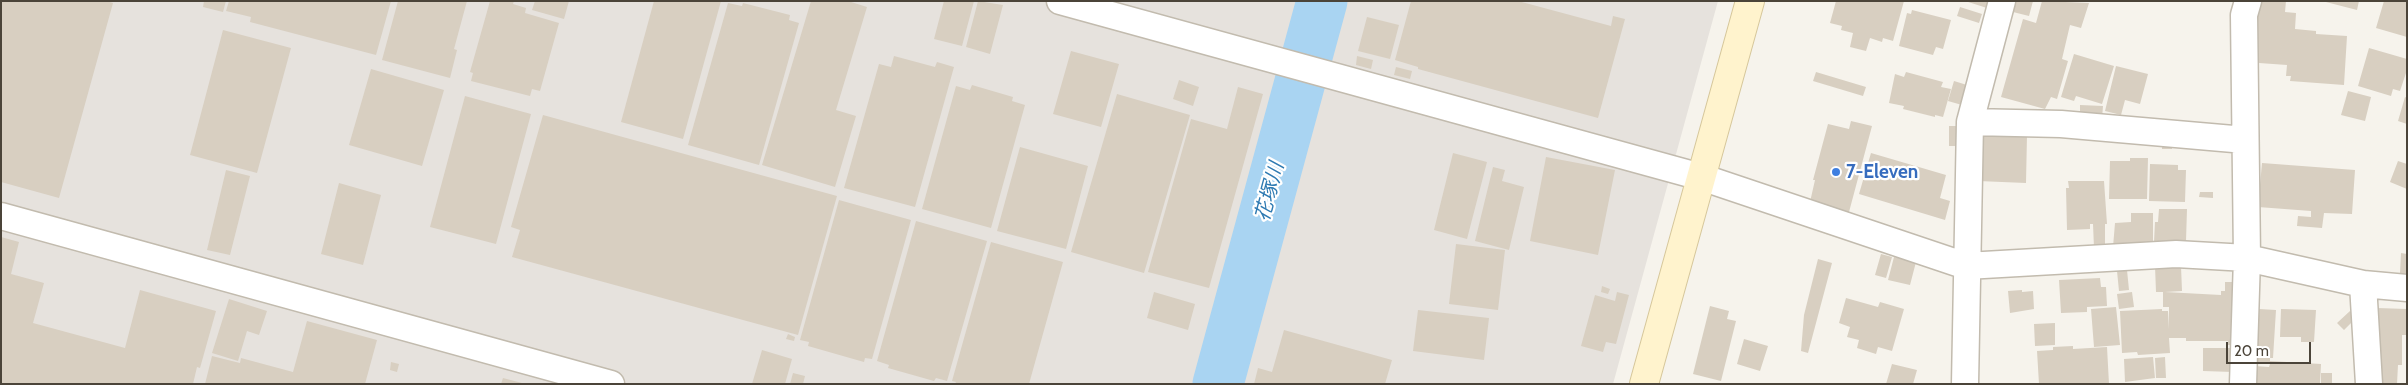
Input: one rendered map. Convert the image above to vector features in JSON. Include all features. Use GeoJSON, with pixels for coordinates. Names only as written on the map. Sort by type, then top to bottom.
{"type":"FeatureCollection","features":[{"type":"Feature","properties":{"kind":"street"},"geometry":{"type":"LineString","coordinates":[[1060,1],[1701,177],[1966,266],[2176,254],[2247,258],[2364,284],[2407,288]]}},
{"type":"Feature","properties":{"kind":"street"},"geometry":{"type":"LineString","coordinates":[[1644,384],[1750,1]]}},
{"type":"Feature","properties":{"kind":"street"},"geometry":{"type":"LineString","coordinates":[[1966,384],[1966,266],[1970,122],[2002,1]]}},
{"type":"Feature","properties":{"kind":"street"},"geometry":{"type":"LineString","coordinates":[[2243,384],[2247,258],[2244,15],[2248,1]]}},
{"type":"Feature","properties":{"kind":"street"},"geometry":{"type":"LineString","coordinates":[[1970,122],[2061,124],[2245,140]]}},
{"type":"Feature","properties":{"kind":"street"},"geometry":{"type":"LineString","coordinates":[[1,216],[612,384]]}},
{"type":"Feature","properties":{"kind":"street"},"geometry":{"type":"LineString","coordinates":[[2364,284],[2369,384]]}},
{"type":"Feature","properties":{"kind":"shaded area"},"geometry":{"type":"Polygon","coordinates":[[[1,1],[1718,1],[1613,384],[1,384],[1,1]]]}},
{"type":"Feature","properties":{"kind":"building"},"geometry":{"type":"Polygon","coordinates":[[[1,1],[106,1],[113,3],[59,198],[1,182],[1,1]]]}},
{"type":"Feature","properties":{"kind":"building"},"geometry":{"type":"Polygon","coordinates":[[[204,1],[226,1],[223,12],[203,7],[204,1]]]}},
{"type":"Feature","properties":{"kind":"building"},"geometry":{"type":"Polygon","coordinates":[[[229,1],[391,1],[376,55],[250,22],[251,17],[226,11],[229,1]]]}},
{"type":"Feature","properties":{"kind":"building"},"geometry":{"type":"Polygon","coordinates":[[[398,1],[467,1],[454,49],[457,50],[450,78],[382,60],[398,1]]]}},
{"type":"Feature","properties":{"kind":"building"},"geometry":{"type":"Polygon","coordinates":[[[490,1],[514,1],[513,4],[526,8],[525,13],[559,23],[540,91],[532,89],[530,96],[471,81],[473,73],[470,72],[490,1]]]}},
{"type":"Feature","properties":{"kind":"building"},"geometry":{"type":"Polygon","coordinates":[[[535,1],[569,1],[564,19],[532,10],[535,1]]]}},
{"type":"Feature","properties":{"kind":"building"},"geometry":{"type":"Polygon","coordinates":[[[654,1],[721,1],[683,139],[621,122],[654,1]]]}},
{"type":"Feature","properties":{"kind":"building"},"geometry":{"type":"Polygon","coordinates":[[[811,1],[848,1],[867,7],[836,110],[856,116],[835,187],[762,165],[811,1]]]}},
{"type":"Feature","properties":{"kind":"building"},"geometry":{"type":"Polygon","coordinates":[[[944,1],[974,1],[962,46],[934,39],[944,1]]]}},
{"type":"Feature","properties":{"kind":"building"},"geometry":{"type":"Polygon","coordinates":[[[978,1],[1003,5],[990,54],[966,47],[978,1]]]}},
{"type":"Feature","properties":{"kind":"building"},"geometry":{"type":"Polygon","coordinates":[[[1411,1],[1518,1],[1611,26],[1613,16],[1625,19],[1598,118],[1418,69],[1418,67],[1395,60],[1411,1]]]}},
{"type":"Feature","properties":{"kind":"building"},"geometry":{"type":"Polygon","coordinates":[[[1836,1],[1904,1],[1893,41],[1883,38],[1882,42],[1870,38],[1866,51],[1850,47],[1853,33],[1841,30],[1842,26],[1830,23],[1836,1]]]}},
{"type":"Feature","properties":{"kind":"building"},"geometry":{"type":"Polygon","coordinates":[[[1965,1],[1989,1],[1987,8],[1965,1]]]}},
{"type":"Feature","properties":{"kind":"building"},"geometry":{"type":"Polygon","coordinates":[[[2011,1],[2033,1],[2029,16],[2009,11],[2011,1]]]}},
{"type":"Feature","properties":{"kind":"building"},"geometry":{"type":"Polygon","coordinates":[[[2042,1],[2089,3],[2081,28],[2070,25],[2062,59],[2068,61],[2057,99],[2051,97],[2045,109],[2001,97],[2023,19],[2036,23],[2042,1]]]}},
{"type":"Feature","properties":{"kind":"building"},"geometry":{"type":"Polygon","coordinates":[[[2255,1],[2286,1],[2285,12],[2296,13],[2295,29],[2316,31],[2316,34],[2347,36],[2344,85],[2290,81],[2291,76],[2286,76],[2287,65],[2259,63],[2259,58],[2251,57],[2255,1]]]}},
{"type":"Feature","properties":{"kind":"building"},"geometry":{"type":"Polygon","coordinates":[[[2322,1],[2359,1],[2357,10],[2322,1]]]}},
{"type":"Feature","properties":{"kind":"building"},"geometry":{"type":"Polygon","coordinates":[[[2384,1],[2407,1],[2407,37],[2376,28],[2384,1]]]}},
{"type":"Feature","properties":{"kind":"building"},"geometry":{"type":"Polygon","coordinates":[[[728,3],[742,6],[743,3],[790,15],[789,20],[799,23],[759,165],[688,145],[728,3]]]}},
{"type":"Feature","properties":{"kind":"building"},"geometry":{"type":"Polygon","coordinates":[[[1960,7],[1982,14],[1979,23],[1957,16],[1960,7]]]}},
{"type":"Feature","properties":{"kind":"building"},"geometry":{"type":"Polygon","coordinates":[[[1912,10],[1951,20],[1943,49],[1936,47],[1933,55],[1899,46],[1907,13],[1911,14],[1912,10]]]}},
{"type":"Feature","properties":{"kind":"building"},"geometry":{"type":"Polygon","coordinates":[[[1367,17],[1399,25],[1390,59],[1358,51],[1367,17]]]}},
{"type":"Feature","properties":{"kind":"building"},"geometry":{"type":"Polygon","coordinates":[[[223,30],[291,48],[257,173],[190,155],[223,30]]]}},
{"type":"Feature","properties":{"kind":"building"},"geometry":{"type":"Polygon","coordinates":[[[2369,48],[2407,59],[2407,70],[2400,91],[2393,89],[2391,96],[2358,86],[2369,48]]]}},
{"type":"Feature","properties":{"kind":"building"},"geometry":{"type":"Polygon","coordinates":[[[1071,51],[1119,64],[1101,127],[1053,114],[1071,51]]]}},
{"type":"Feature","properties":{"kind":"building"},"geometry":{"type":"Polygon","coordinates":[[[2074,54],[2114,66],[2102,104],[2076,96],[2074,101],[2061,97],[2074,54]]]}},
{"type":"Feature","properties":{"kind":"building"},"geometry":{"type":"Polygon","coordinates":[[[894,56],[935,67],[937,62],[954,67],[915,207],[844,188],[879,64],[891,67],[894,56]]]}},
{"type":"Feature","properties":{"kind":"building"},"geometry":{"type":"Polygon","coordinates":[[[1357,56],[1373,60],[1371,69],[1356,65],[1357,56]]]}},
{"type":"Feature","properties":{"kind":"building"},"geometry":{"type":"Polygon","coordinates":[[[2116,66],[2148,74],[2140,104],[2125,100],[2121,115],[2105,111],[2116,66]]]}},
{"type":"Feature","properties":{"kind":"building"},"geometry":{"type":"Polygon","coordinates":[[[1396,67],[1412,71],[1410,79],[1394,75],[1396,67]]]}},
{"type":"Feature","properties":{"kind":"building"},"geometry":{"type":"Polygon","coordinates":[[[371,69],[444,90],[422,166],[349,145],[371,69]]]}},
{"type":"Feature","properties":{"kind":"building"},"geometry":{"type":"Polygon","coordinates":[[[1816,72],[1866,87],[1863,96],[1813,81],[1816,72]]]}},
{"type":"Feature","properties":{"kind":"building"},"geometry":{"type":"Polygon","coordinates":[[[1906,72],[1943,82],[1941,87],[1951,89],[1943,117],[1935,115],[1935,117],[1903,109],[1904,106],[1889,103],[1895,74],[1904,77],[1906,72]]]}},
{"type":"Feature","properties":{"kind":"building"},"geometry":{"type":"Polygon","coordinates":[[[1179,80],[1199,87],[1193,106],[1173,99],[1179,80]]]}},
{"type":"Feature","properties":{"kind":"building"},"geometry":{"type":"Polygon","coordinates":[[[1954,81],[1967,85],[1962,105],[1948,101],[1954,81]]]}},
{"type":"Feature","properties":{"kind":"building"},"geometry":{"type":"Polygon","coordinates":[[[972,85],[1013,97],[1012,101],[1025,105],[991,228],[922,209],[956,86],[970,90],[972,85]]]}},
{"type":"Feature","properties":{"kind":"building"},"geometry":{"type":"Polygon","coordinates":[[[1238,87],[1263,94],[1209,288],[1148,272],[1191,119],[1227,129],[1238,87]]]}},
{"type":"Feature","properties":{"kind":"building"},"geometry":{"type":"Polygon","coordinates":[[[2348,91],[2371,97],[2365,121],[2341,115],[2348,91]]]}},
{"type":"Feature","properties":{"kind":"building"},"geometry":{"type":"Polygon","coordinates":[[[1117,94],[1190,115],[1144,273],[1071,252],[1117,94]]]}},
{"type":"Feature","properties":{"kind":"building"},"geometry":{"type":"Polygon","coordinates":[[[465,96],[531,114],[496,244],[430,227],[465,96]]]}},
{"type":"Feature","properties":{"kind":"building"},"geometry":{"type":"Polygon","coordinates":[[[2405,97],[2407,98],[2407,124],[2398,121],[2405,97]]]}},
{"type":"Feature","properties":{"kind":"building"},"geometry":{"type":"Polygon","coordinates":[[[2080,105],[2103,106],[2102,119],[2080,117],[2080,105]]]}},
{"type":"Feature","properties":{"kind":"building"},"geometry":{"type":"Polygon","coordinates":[[[543,115],[837,196],[798,335],[512,257],[520,230],[511,227],[543,115]]]}},
{"type":"Feature","properties":{"kind":"building"},"geometry":{"type":"Polygon","coordinates":[[[1851,121],[1872,126],[1849,212],[1810,202],[1815,180],[1813,180],[1828,124],[1849,129],[1851,121]]]}},
{"type":"Feature","properties":{"kind":"building"},"geometry":{"type":"Polygon","coordinates":[[[1949,126],[1958,126],[1958,146],[1949,146],[1949,126]]]}},
{"type":"Feature","properties":{"kind":"building"},"geometry":{"type":"Polygon","coordinates":[[[1980,133],[2027,135],[2026,183],[1978,181],[1980,133]]]}},
{"type":"Feature","properties":{"kind":"building"},"geometry":{"type":"Polygon","coordinates":[[[2162,145],[2172,146],[2172,149],[2162,149],[2162,145]]]}},
{"type":"Feature","properties":{"kind":"building"},"geometry":{"type":"Polygon","coordinates":[[[1020,147],[1088,166],[1066,249],[997,231],[1020,147]]]}},
{"type":"Feature","properties":{"kind":"building"},"geometry":{"type":"Polygon","coordinates":[[[1453,153],[1487,162],[1467,239],[1434,230],[1453,153]]]}},
{"type":"Feature","properties":{"kind":"building"},"geometry":{"type":"Polygon","coordinates":[[[1871,153],[1946,175],[1940,198],[1950,201],[1945,220],[1859,194],[1871,153]]]}},
{"type":"Feature","properties":{"kind":"building"},"geometry":{"type":"Polygon","coordinates":[[[1546,157],[1615,170],[1598,255],[1530,241],[1546,157]]]}},
{"type":"Feature","properties":{"kind":"building"},"geometry":{"type":"Polygon","coordinates":[[[2130,158],[2148,158],[2147,199],[2109,199],[2110,161],[2130,161],[2130,158]]]}},
{"type":"Feature","properties":{"kind":"building"},"geometry":{"type":"Polygon","coordinates":[[[2398,161],[2407,164],[2407,189],[2390,182],[2398,161]]]}},
{"type":"Feature","properties":{"kind":"building"},"geometry":{"type":"Polygon","coordinates":[[[2262,163],[2355,170],[2352,214],[2324,213],[2322,228],[2297,226],[2298,216],[2311,217],[2311,211],[2258,207],[2262,163]]]}},
{"type":"Feature","properties":{"kind":"building"},"geometry":{"type":"Polygon","coordinates":[[[2150,164],[2178,165],[2178,170],[2186,170],[2185,202],[2149,201],[2150,164]]]}},
{"type":"Feature","properties":{"kind":"building"},"geometry":{"type":"Polygon","coordinates":[[[1493,167],[1505,170],[1502,181],[1524,187],[1509,250],[1475,241],[1493,167]]]}},
{"type":"Feature","properties":{"kind":"building"},"geometry":{"type":"Polygon","coordinates":[[[226,170],[250,176],[230,255],[207,250],[226,170]]]}},
{"type":"Feature","properties":{"kind":"building"},"geometry":{"type":"Polygon","coordinates":[[[2068,181],[2104,181],[2107,224],[2105,224],[2105,248],[2094,248],[2093,224],[2090,224],[2090,229],[2067,230],[2066,188],[2069,188],[2068,181]]]}},
{"type":"Feature","properties":{"kind":"building"},"geometry":{"type":"Polygon","coordinates":[[[339,183],[381,195],[363,265],[321,254],[339,183]]]}},
{"type":"Feature","properties":{"kind":"building"},"geometry":{"type":"Polygon","coordinates":[[[2200,192],[2213,192],[2213,198],[2199,197],[2200,192]]]}},
{"type":"Feature","properties":{"kind":"building"},"geometry":{"type":"Polygon","coordinates":[[[839,200],[911,220],[872,359],[865,358],[864,362],[808,346],[809,342],[800,340],[839,200]]]}},
{"type":"Feature","properties":{"kind":"building"},"geometry":{"type":"Polygon","coordinates":[[[2159,209],[2187,209],[2186,241],[2154,242],[2155,222],[2158,222],[2159,209]]]}},
{"type":"Feature","properties":{"kind":"building"},"geometry":{"type":"Polygon","coordinates":[[[2131,213],[2153,213],[2153,244],[2113,247],[2115,223],[2131,222],[2131,213]]]}},
{"type":"Feature","properties":{"kind":"building"},"geometry":{"type":"Polygon","coordinates":[[[916,221],[987,241],[947,381],[936,378],[934,381],[888,368],[889,365],[877,361],[916,221]]]}},
{"type":"Feature","properties":{"kind":"building"},"geometry":{"type":"Polygon","coordinates":[[[1,237],[19,242],[11,274],[44,283],[33,323],[125,348],[140,290],[216,311],[200,368],[197,367],[193,384],[1,384],[1,237]]]}},
{"type":"Feature","properties":{"kind":"building"},"geometry":{"type":"Polygon","coordinates":[[[991,242],[1063,262],[1029,384],[955,384],[956,382],[952,381],[991,242]]]}},
{"type":"Feature","properties":{"kind":"building"},"geometry":{"type":"Polygon","coordinates":[[[1456,244],[1505,250],[1498,310],[1449,304],[1456,244]]]}},
{"type":"Feature","properties":{"kind":"building"},"geometry":{"type":"Polygon","coordinates":[[[2401,253],[2407,254],[2407,274],[2400,273],[2401,253]]]}},
{"type":"Feature","properties":{"kind":"building"},"geometry":{"type":"Polygon","coordinates":[[[1881,254],[1892,257],[1886,278],[1875,275],[1881,254]]]}},
{"type":"Feature","properties":{"kind":"building"},"geometry":{"type":"Polygon","coordinates":[[[1894,257],[1916,262],[1910,285],[1888,280],[1894,257]]]}},
{"type":"Feature","properties":{"kind":"building"},"geometry":{"type":"Polygon","coordinates":[[[1818,259],[1832,263],[1808,353],[1801,351],[1804,315],[1818,259]]]}},
{"type":"Feature","properties":{"kind":"building"},"geometry":{"type":"Polygon","coordinates":[[[2155,266],[2181,266],[2182,291],[2165,292],[2221,295],[2221,291],[2225,291],[2225,282],[2243,282],[2240,345],[2228,345],[2228,341],[2186,341],[2186,338],[2169,338],[2170,353],[2138,355],[2137,352],[2122,353],[2120,311],[2162,309],[2162,311],[2168,311],[2169,329],[2169,307],[2163,307],[2163,292],[2156,292],[2155,266]]]}},
{"type":"Feature","properties":{"kind":"building"},"geometry":{"type":"Polygon","coordinates":[[[2127,270],[2129,290],[2119,291],[2117,271],[2127,270]]]}},
{"type":"Feature","properties":{"kind":"building"},"geometry":{"type":"Polygon","coordinates":[[[2100,278],[2101,287],[2106,287],[2107,306],[2087,307],[2087,312],[2061,313],[2059,280],[2100,278]]]}},
{"type":"Feature","properties":{"kind":"building"},"geometry":{"type":"Polygon","coordinates":[[[1602,286],[1610,289],[1608,294],[1601,292],[1602,286]]]}},
{"type":"Feature","properties":{"kind":"building"},"geometry":{"type":"Polygon","coordinates":[[[2022,290],[2022,292],[2033,291],[2034,309],[2010,313],[2008,291],[2022,290]]]}},
{"type":"Feature","properties":{"kind":"building"},"geometry":{"type":"Polygon","coordinates":[[[1154,292],[1195,304],[1188,330],[1147,318],[1154,292]]]}},
{"type":"Feature","properties":{"kind":"building"},"geometry":{"type":"Polygon","coordinates":[[[1617,292],[1629,295],[1616,344],[1606,342],[1603,352],[1581,346],[1595,295],[1615,301],[1617,292]]]}},
{"type":"Feature","properties":{"kind":"building"},"geometry":{"type":"Polygon","coordinates":[[[2132,292],[2134,307],[2119,309],[2117,294],[2132,292]]]}},
{"type":"Feature","properties":{"kind":"building"},"geometry":{"type":"Polygon","coordinates":[[[1846,298],[1878,307],[1880,302],[1904,309],[1892,351],[1878,347],[1876,354],[1857,348],[1859,340],[1847,337],[1850,327],[1839,323],[1846,298]]]}},
{"type":"Feature","properties":{"kind":"building"},"geometry":{"type":"Polygon","coordinates":[[[229,299],[267,311],[259,335],[247,331],[238,361],[212,353],[229,299]]]}},
{"type":"Feature","properties":{"kind":"building"},"geometry":{"type":"Polygon","coordinates":[[[1710,306],[1729,311],[1727,319],[1736,321],[1721,381],[1693,374],[1710,306]]]}},
{"type":"Feature","properties":{"kind":"building"},"geometry":{"type":"Polygon","coordinates":[[[2116,307],[2120,345],[2094,347],[2091,309],[2116,307]]]}},
{"type":"Feature","properties":{"kind":"building"},"geometry":{"type":"Polygon","coordinates":[[[2377,308],[2407,309],[2407,335],[2402,335],[2402,365],[2398,365],[2397,384],[2376,384],[2377,308]]]}},
{"type":"Feature","properties":{"kind":"building"},"geometry":{"type":"Polygon","coordinates":[[[2259,309],[2276,310],[2273,358],[2270,358],[2270,361],[2321,364],[2320,384],[2253,384],[2254,366],[2269,367],[2270,364],[2256,363],[2259,309]]]}},
{"type":"Feature","properties":{"kind":"building"},"geometry":{"type":"Polygon","coordinates":[[[2281,309],[2316,310],[2314,342],[2301,342],[2301,337],[2280,337],[2281,309]]]}},
{"type":"Feature","properties":{"kind":"building"},"geometry":{"type":"Polygon","coordinates":[[[1418,310],[1489,318],[1484,360],[1413,351],[1418,310]]]}},
{"type":"Feature","properties":{"kind":"building"},"geometry":{"type":"Polygon","coordinates":[[[2350,311],[2356,318],[2344,330],[2337,323],[2350,311]]]}},
{"type":"Feature","properties":{"kind":"building"},"geometry":{"type":"Polygon","coordinates":[[[307,321],[377,340],[365,384],[205,384],[212,356],[240,363],[241,358],[293,372],[307,321]]]}},
{"type":"Feature","properties":{"kind":"building"},"geometry":{"type":"Polygon","coordinates":[[[2055,323],[2055,345],[2035,346],[2034,324],[2055,323]]]}},
{"type":"Feature","properties":{"kind":"building"},"geometry":{"type":"Polygon","coordinates":[[[1284,330],[1392,360],[1385,384],[1254,384],[1258,368],[1272,372],[1284,330]]]}},
{"type":"Feature","properties":{"kind":"building"},"geometry":{"type":"Polygon","coordinates":[[[788,334],[795,337],[794,341],[786,339],[788,334]]]}},
{"type":"Feature","properties":{"kind":"building"},"geometry":{"type":"Polygon","coordinates":[[[1744,339],[1768,346],[1760,371],[1737,364],[1744,339]]]}},
{"type":"Feature","properties":{"kind":"building"},"geometry":{"type":"Polygon","coordinates":[[[2073,346],[2073,349],[2107,347],[2109,384],[2039,384],[2037,351],[2053,350],[2053,347],[2073,346]]]}},
{"type":"Feature","properties":{"kind":"building"},"geometry":{"type":"Polygon","coordinates":[[[2203,348],[2233,348],[2233,372],[2203,371],[2203,348]]]}},
{"type":"Feature","properties":{"kind":"building"},"geometry":{"type":"Polygon","coordinates":[[[762,350],[792,359],[785,384],[752,384],[762,350]]]}},
{"type":"Feature","properties":{"kind":"building"},"geometry":{"type":"Polygon","coordinates":[[[2153,357],[2155,378],[2125,382],[2124,359],[2153,357]]]}},
{"type":"Feature","properties":{"kind":"building"},"geometry":{"type":"Polygon","coordinates":[[[2165,357],[2166,378],[2156,378],[2155,358],[2165,357]]]}},
{"type":"Feature","properties":{"kind":"building"},"geometry":{"type":"Polygon","coordinates":[[[391,362],[399,364],[397,372],[390,370],[391,362]]]}},
{"type":"Feature","properties":{"kind":"building"},"geometry":{"type":"Polygon","coordinates":[[[1892,364],[1917,370],[1913,384],[1886,384],[1892,364]]]}},
{"type":"Feature","properties":{"kind":"building"},"geometry":{"type":"Polygon","coordinates":[[[793,373],[805,376],[803,384],[790,384],[793,373]]]}},
{"type":"Feature","properties":{"kind":"building"},"geometry":{"type":"Polygon","coordinates":[[[2321,373],[2332,373],[2332,384],[2321,384],[2321,373]]]}},
{"type":"Feature","properties":{"kind":"building"},"geometry":{"type":"Polygon","coordinates":[[[503,378],[522,383],[522,384],[501,384],[503,378]]]}},
{"type":"Feature","properties":{"kind":"waterway","name":"花塚川"},"geometry":{"type":"LineString","coordinates":[[1218,384],[1322,1]]}},
{"type":"Feature","properties":{"kind":"place","name":"7-Eleven"},"geometry":{"type":"Point","coordinates":[1836,172]}}]}
